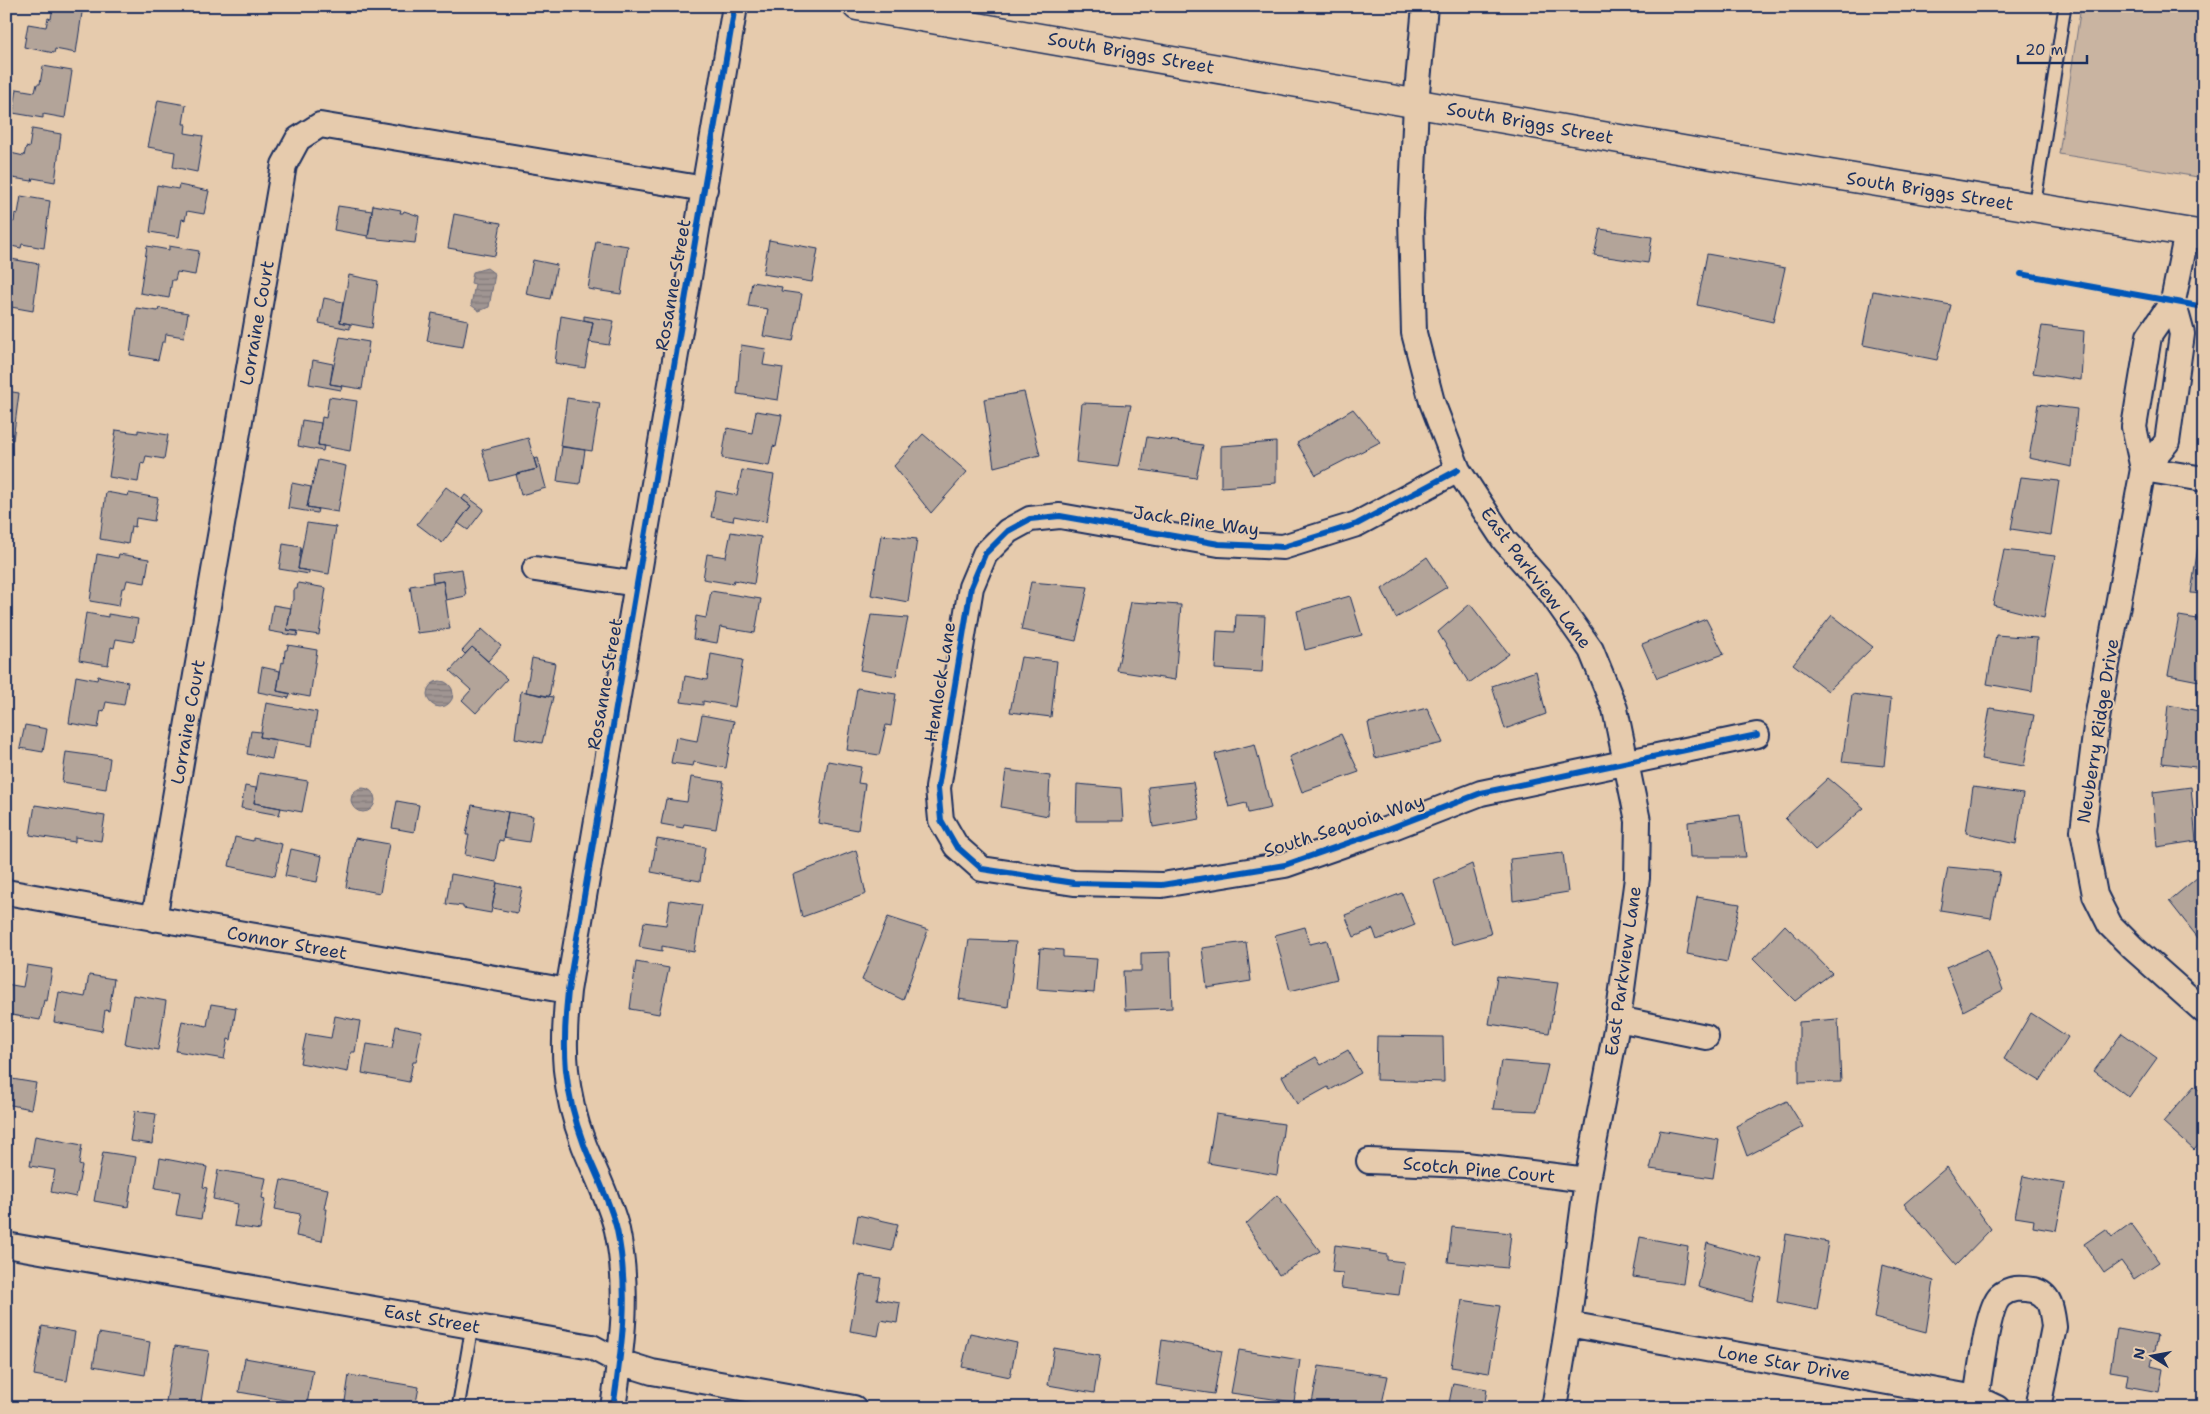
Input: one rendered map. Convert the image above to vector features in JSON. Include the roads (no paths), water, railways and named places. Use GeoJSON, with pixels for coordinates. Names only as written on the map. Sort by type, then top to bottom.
{"type":"FeatureCollection","features":[{"type":"Feature","properties":{"kind":"street","name":"Rosanne Street"},"geometry":{"type":"LineString","coordinates":[[613,1408],[625,1312],[621,1254],[616,1228],[579,1132],[570,1098],[564,1054],[568,991],[735,6]]}},
{"type":"Feature","properties":{"kind":"street","name":"South Briggs Street"},"geometry":{"type":"LineString","coordinates":[[858,6],[1700,153],[2195,234]]}},
{"type":"Feature","properties":{"kind":"street","name":"East Parkview Lane"},"geometry":{"type":"LineString","coordinates":[[1425,6],[1416,103],[1411,219],[1414,333],[1432,402],[1458,470],[1504,540],[1551,592],[1591,650],[1615,709],[1638,821],[1637,878],[1618,1019],[1587,1180],[1568,1324],[1554,1408]]}},
{"type":"Feature","properties":{"kind":"street","name":"Lorraine Court"},"geometry":{"type":"LineString","coordinates":[[154,919],[284,165],[298,139],[320,125],[705,189]]}},
{"type":"Feature","properties":{"kind":"street","name":"Neuberry Ridge Drive"},"geometry":{"type":"LineString","coordinates":[[2195,234],[2174,301],[2149,336],[2134,427],[2143,469],[2097,720],[2083,831],[2096,894],[2110,925],[2204,1011]]}},
{"type":"Feature","properties":{"kind":"street","name":"Neuberry Ridge Drive"},"geometry":{"type":"LineString","coordinates":[[2143,469],[2167,442],[2182,334],[2174,301]]}},
{"type":"Feature","properties":{"kind":"street"},"geometry":{"type":"LineString","coordinates":[[2143,469],[2204,479]]}},
{"type":"Feature","properties":{"kind":"street","name":"Jack Pine Way"},"geometry":{"type":"LineString","coordinates":[[1008,531],[1030,519],[1060,516],[1219,544],[1283,547],[1357,524],[1458,470]]}},
{"type":"Feature","properties":{"kind":"street","name":"Hemlock Lane"},"geometry":{"type":"LineString","coordinates":[[956,846],[941,820],[938,788],[969,597],[971,587],[985,554],[1008,531]]}},
{"type":"Feature","properties":{"kind":"street"},"geometry":{"type":"LineString","coordinates":[[535,569],[637,584]]}},
{"type":"Feature","properties":{"kind":"street","name":"South Sequoia Way"},"geometry":{"type":"LineString","coordinates":[[956,846],[982,869],[1074,883],[1162,885],[1285,865],[1388,829],[1481,793],[1757,735]]}},
{"type":"Feature","properties":{"kind":"street","name":"Connor Street"},"geometry":{"type":"LineString","coordinates":[[6,892],[568,991]]}},
{"type":"Feature","properties":{"kind":"street"},"geometry":{"type":"LineString","coordinates":[[1618,1019],[1706,1037]]}},
{"type":"Feature","properties":{"kind":"street","name":"Scotch Pine Court"},"geometry":{"type":"LineString","coordinates":[[1370,1161],[1466,1165],[1587,1180]]}},
{"type":"Feature","properties":{"kind":"street","name":"East Street"},"geometry":{"type":"LineString","coordinates":[[6,1245],[592,1347],[620,1362],[652,1372],[854,1408]]}},
{"type":"Feature","properties":{"kind":"street"},"geometry":{"type":"LineString","coordinates":[[1976,1398],[1990,1317],[1998,1297],[2009,1290],[2021,1288],[2038,1291],[2049,1298],[2053,1313],[2054,1327],[2038,1408]]}},
{"type":"Feature","properties":{"kind":"street","name":"Lone Star Drive"},"geometry":{"type":"LineString","coordinates":[[1568,1324],[1976,1398],[1997,1408]]}},
{"type":"Feature","properties":{"kind":"lane"},"geometry":{"type":"LineString","coordinates":[[2034,208],[2065,6]]}},
{"type":"Feature","properties":{"kind":"lane"},"geometry":{"type":"LineString","coordinates":[[458,1408],[472,1326]]}}]}
